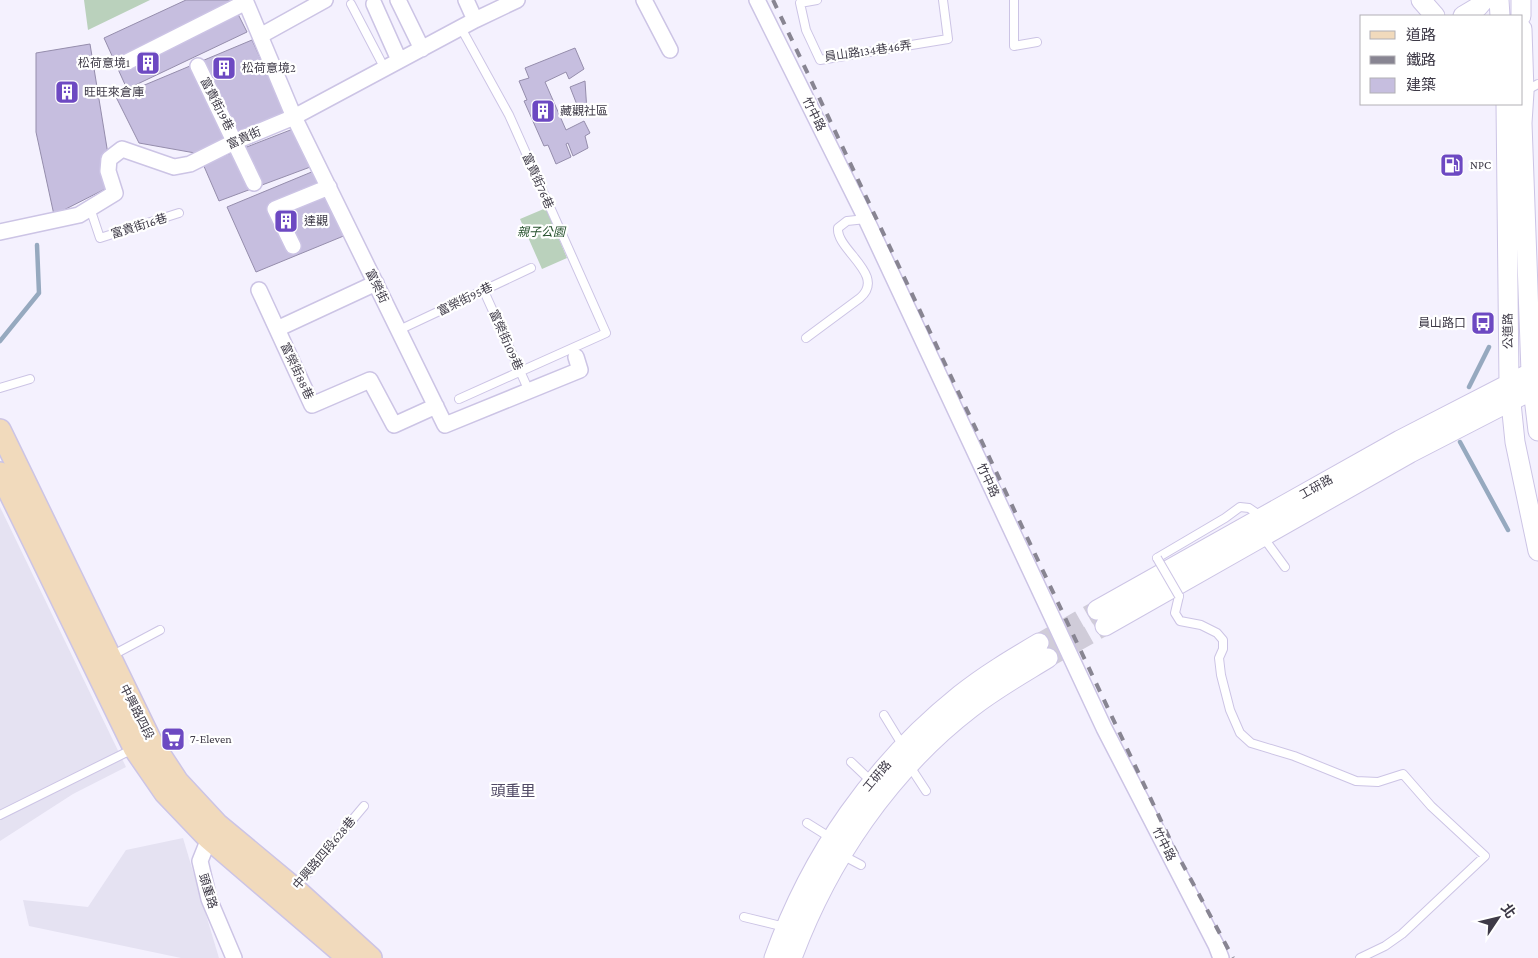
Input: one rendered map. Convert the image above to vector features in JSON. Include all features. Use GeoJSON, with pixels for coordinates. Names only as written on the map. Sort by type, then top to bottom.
{"type":"FeatureCollection","features":[{"type":"Feature","properties":{"kind":"main road","name":"中興路四段"},"geometry":{"type":"LineString","coordinates":[[0,430],[109,657],[143,744]]}},
{"type":"Feature","properties":{"kind":"main road","name":"中興路四段"},"geometry":{"type":"LineString","coordinates":[[0,473],[143,744],[178,782],[213,831],[371,958]]}},
{"type":"Feature","properties":{"kind":"main road","name":"中興路四段"},"geometry":{"type":"LineString","coordinates":[[289,894],[348,958]]}},
{"type":"Feature","properties":{"kind":"street"},"geometry":{"type":"LineString","coordinates":[[260,36],[325,0]]}},
{"type":"Feature","properties":{"kind":"street"},"geometry":{"type":"LineString","coordinates":[[398,0],[422,49]]}},
{"type":"Feature","properties":{"kind":"street"},"geometry":{"type":"LineString","coordinates":[[466,0],[476,20]]}},
{"type":"Feature","properties":{"kind":"street","name":"富貴街"},"geometry":{"type":"LineString","coordinates":[[0,232],[79,215],[115,193],[108,171],[109,159],[122,149],[174,167],[190,164],[294,117],[399,60],[517,0]]}},
{"type":"Feature","properties":{"kind":"street"},"geometry":{"type":"LineString","coordinates":[[644,0],[670,50]]}},
{"type":"Feature","properties":{"kind":"street","name":"竹中路"},"geometry":{"type":"LineString","coordinates":[[757,0],[866,219],[1104,728],[1221,958]]}},
{"type":"Feature","properties":{"kind":"street"},"geometry":{"type":"LineString","coordinates":[[1421,0],[1438,15]]}},
{"type":"Feature","properties":{"kind":"street"},"geometry":{"type":"LineString","coordinates":[[1465,15],[1478,7],[1484,0]]}},
{"type":"Feature","properties":{"kind":"street"},"geometry":{"type":"LineString","coordinates":[[1499,0],[1500,15]]}},
{"type":"Feature","properties":{"kind":"street"},"geometry":{"type":"LineString","coordinates":[[1520,0],[1521,15]]}},
{"type":"Feature","properties":{"kind":"street"},"geometry":{"type":"LineString","coordinates":[[127,62],[245,1]]}},
{"type":"Feature","properties":{"kind":"street","name":"富榮街"},"geometry":{"type":"LineString","coordinates":[[245,1],[294,117],[445,425],[580,370],[574,353]]}},
{"type":"Feature","properties":{"kind":"street"},"geometry":{"type":"LineString","coordinates":[[374,4],[399,60]]}},
{"type":"Feature","properties":{"kind":"street","name":"富貴街19巷"},"geometry":{"type":"LineString","coordinates":[[198,66],[254,183]]}},
{"type":"Feature","properties":{"kind":"street","name":"公道路"},"geometry":{"type":"LineString","coordinates":[[1516,105],[1510,392],[1515,442],[1538,552]]}},
{"type":"Feature","properties":{"kind":"street","name":"公道路"},"geometry":{"type":"LineString","coordinates":[[1518,105],[1522,123],[1538,431]]}},
{"type":"Feature","properties":{"kind":"street"},"geometry":{"type":"LineString","coordinates":[[1522,123],[1538,141]]}},
{"type":"Feature","properties":{"kind":"street"},"geometry":{"type":"LineString","coordinates":[[293,246],[275,209],[329,187]]}},
{"type":"Feature","properties":{"kind":"street","name":"富榮街88巷"},"geometry":{"type":"LineString","coordinates":[[277,329],[376,283]]}},
{"type":"Feature","properties":{"kind":"street","name":"富榮街88巷"},"geometry":{"type":"LineString","coordinates":[[259,290],[312,405],[370,380],[394,425],[436,406]]}},
{"type":"Feature","properties":{"kind":"street","name":"工研路"},"geometry":{"type":"LineString","coordinates":[[1510,392],[1410,453],[1263,537],[1101,618],[1263,517],[1400,440],[1510,392],[1535,379]]}},
{"type":"Feature","properties":{"kind":"street","name":"工研路"},"geometry":{"type":"LineString","coordinates":[[774,958],[804,884],[831,839],[871,781],[903,746],[960,695],[996,669],[1044,650],[971,708],[909,765],[884,793],[842,855],[819,894],[792,958]]}},
{"type":"Feature","properties":{"kind":"street","name":"頭重路"},"geometry":{"type":"LineString","coordinates":[[213,831],[200,861],[209,899],[234,958]]}},
{"type":"Feature","properties":{"kind":"lane","name":"員山路134巷46弄"},"geometry":{"type":"LineString","coordinates":[[817,0],[800,3],[806,30],[820,60],[948,39],[942,0]]}},
{"type":"Feature","properties":{"kind":"lane"},"geometry":{"type":"LineString","coordinates":[[1014,0],[1014,46],[1037,42]]}},
{"type":"Feature","properties":{"kind":"lane"},"geometry":{"type":"LineString","coordinates":[[351,4],[385,69]]}},
{"type":"Feature","properties":{"kind":"lane","name":"富貴街76巷"},"geometry":{"type":"LineString","coordinates":[[459,399],[519,372],[574,353],[606,333],[508,115],[461,28]]}},
{"type":"Feature","properties":{"kind":"lane","name":"富貴街16巷"},"geometry":{"type":"LineString","coordinates":[[90,208],[100,238],[179,214]]}},
{"type":"Feature","properties":{"kind":"lane"},"geometry":{"type":"LineString","coordinates":[[806,338],[860,298],[867,290],[868,285],[862,268],[840,240],[838,234],[838,228],[847,221],[866,219]]}},
{"type":"Feature","properties":{"kind":"lane","name":"富榮街95巷"},"geometry":{"type":"LineString","coordinates":[[399,330],[531,268]]}},
{"type":"Feature","properties":{"kind":"lane","name":"富榮街109巷"},"geometry":{"type":"LineString","coordinates":[[483,289],[528,391]]}},
{"type":"Feature","properties":{"kind":"lane"},"geometry":{"type":"LineString","coordinates":[[0,388],[30,379]]}},
{"type":"Feature","properties":{"kind":"lane"},"geometry":{"type":"LineString","coordinates":[[1263,517],[1249,508],[1240,507],[1225,518],[1157,558],[1179,596],[1175,613],[1180,621],[1201,625],[1217,633],[1223,640],[1220,658],[1221,675],[1230,710],[1240,733],[1251,743],[1294,756],[1356,781],[1378,782],[1403,774],[1431,806],[1485,856],[1402,934],[1385,946],[1360,958]]}},
{"type":"Feature","properties":{"kind":"lane"},"geometry":{"type":"LineString","coordinates":[[1263,537],[1285,567]]}},
{"type":"Feature","properties":{"kind":"lane"},"geometry":{"type":"LineString","coordinates":[[109,657],[160,630]]}},
{"type":"Feature","properties":{"kind":"lane"},"geometry":{"type":"LineString","coordinates":[[884,715],[903,746]]}},
{"type":"Feature","properties":{"kind":"lane"},"geometry":{"type":"LineString","coordinates":[[0,815],[143,744]]}},
{"type":"Feature","properties":{"kind":"lane"},"geometry":{"type":"LineString","coordinates":[[851,762],[871,781]]}},
{"type":"Feature","properties":{"kind":"lane"},"geometry":{"type":"LineString","coordinates":[[909,765],[926,791]]}},
{"type":"Feature","properties":{"kind":"lane","name":"中興路四段628巷"},"geometry":{"type":"LineString","coordinates":[[289,894],[364,806]]}},
{"type":"Feature","properties":{"kind":"lane"},"geometry":{"type":"LineString","coordinates":[[808,823],[831,839]]}},
{"type":"Feature","properties":{"kind":"lane"},"geometry":{"type":"LineString","coordinates":[[842,855],[861,865]]}},
{"type":"Feature","properties":{"kind":"lane"},"geometry":{"type":"LineString","coordinates":[[744,917],[785,927]]}},
{"type":"Feature","properties":{"kind":"shaded area"},"geometry":{"type":"Polygon","coordinates":[[[0,507],[126,767],[73,794],[0,841],[0,507]]]}},
{"type":"Feature","properties":{"kind":"shaded area"},"geometry":{"type":"Polygon","coordinates":[[[183,838],[219,958],[181,958],[29,926],[23,900],[88,907],[126,850],[183,838]]]}},
{"type":"Feature","properties":{"kind":"green space"},"geometry":{"type":"Polygon","coordinates":[[[84,0],[150,0],[88,30],[84,0]]]}},
{"type":"Feature","properties":{"kind":"green space","name":"親子公園"},"geometry":{"type":"Polygon","coordinates":[[[546,208],[567,258],[542,269],[520,219],[546,208]]]}},
{"type":"Feature","properties":{"kind":"building","name":"松荷意境1"},"geometry":{"type":"Polygon","coordinates":[[[186,0],[231,0],[247,32],[127,89],[104,38],[186,0]]]}},
{"type":"Feature","properties":{"kind":"building","name":"松荷意境2"},"geometry":{"type":"Polygon","coordinates":[[[252,40],[285,112],[195,153],[139,143],[116,97],[252,40]]]}},
{"type":"Feature","properties":{"kind":"building","name":"旺旺來倉庫"},"geometry":{"type":"Polygon","coordinates":[[[90,44],[113,185],[54,215],[36,132],[36,53],[90,44]]]}},
{"type":"Feature","properties":{"kind":"building","name":"藏觀社區"},"geometry":{"type":"Polygon","coordinates":[[[575,48],[584,69],[569,79],[566,72],[545,82],[566,130],[584,121],[590,133],[585,136],[588,148],[573,156],[568,143],[566,144],[571,157],[556,164],[548,145],[544,146],[524,101],[527,100],[519,81],[529,78],[525,68],[575,48]]]}},
{"type":"Feature","properties":{"kind":"building"},"geometry":{"type":"Polygon","coordinates":[[[585,81],[587,112],[581,115],[570,87],[585,81]]]}},
{"type":"Feature","properties":{"kind":"building"},"geometry":{"type":"Polygon","coordinates":[[[293,129],[313,166],[219,201],[203,164],[293,129]]]}},
{"type":"Feature","properties":{"kind":"building","name":"達觀"},"geometry":{"type":"Polygon","coordinates":[[[314,171],[346,235],[256,272],[227,207],[314,171]]]}},
{"type":"Feature","properties":{"kind":"waterway"},"geometry":{"type":"LineString","coordinates":[[0,341],[39,293],[37,245]]}},
{"type":"Feature","properties":{"kind":"waterway"},"geometry":{"type":"LineString","coordinates":[[1469,387],[1489,347]]}},
{"type":"Feature","properties":{"kind":"waterway"},"geometry":{"type":"LineString","coordinates":[[1460,442],[1508,530]]}},
{"type":"Feature","properties":{"kind":"tunnel"},"geometry":{"type":"LineString","coordinates":[[1039,643],[1097,610]]}},
{"type":"Feature","properties":{"kind":"tunnel"},"geometry":{"type":"LineString","coordinates":[[1048,658],[1105,626]]}},
{"type":"Feature","properties":{"kind":"railway"},"geometry":{"type":"LineString","coordinates":[[773,0],[1174,848],[1233,958]]}},
{"type":"Feature","properties":{"kind":"place","name":"松荷意境1"},"geometry":{"type":"Point","coordinates":[148,63]}},
{"type":"Feature","properties":{"kind":"place","name":"松荷意境2"},"geometry":{"type":"Point","coordinates":[224,68]}},
{"type":"Feature","properties":{"kind":"place","name":"旺旺來倉庫"},"geometry":{"type":"Point","coordinates":[67,92]}},
{"type":"Feature","properties":{"kind":"place","name":"藏觀社區"},"geometry":{"type":"Point","coordinates":[543,111]}},
{"type":"Feature","properties":{"kind":"place","name":"NPC"},"geometry":{"type":"Point","coordinates":[1452,165]}},
{"type":"Feature","properties":{"kind":"place","name":"達觀"},"geometry":{"type":"Point","coordinates":[286,221]}},
{"type":"Feature","properties":{"kind":"place","name":"員山路口"},"geometry":{"type":"Point","coordinates":[1483,323]}},
{"type":"Feature","properties":{"kind":"place","name":"7-Eleven"},"geometry":{"type":"Point","coordinates":[173,739]}},
{"type":"Feature","properties":{"kind":"district","name":"頭重里"},"geometry":{"type":"Point","coordinates":[513,791]}}]}
